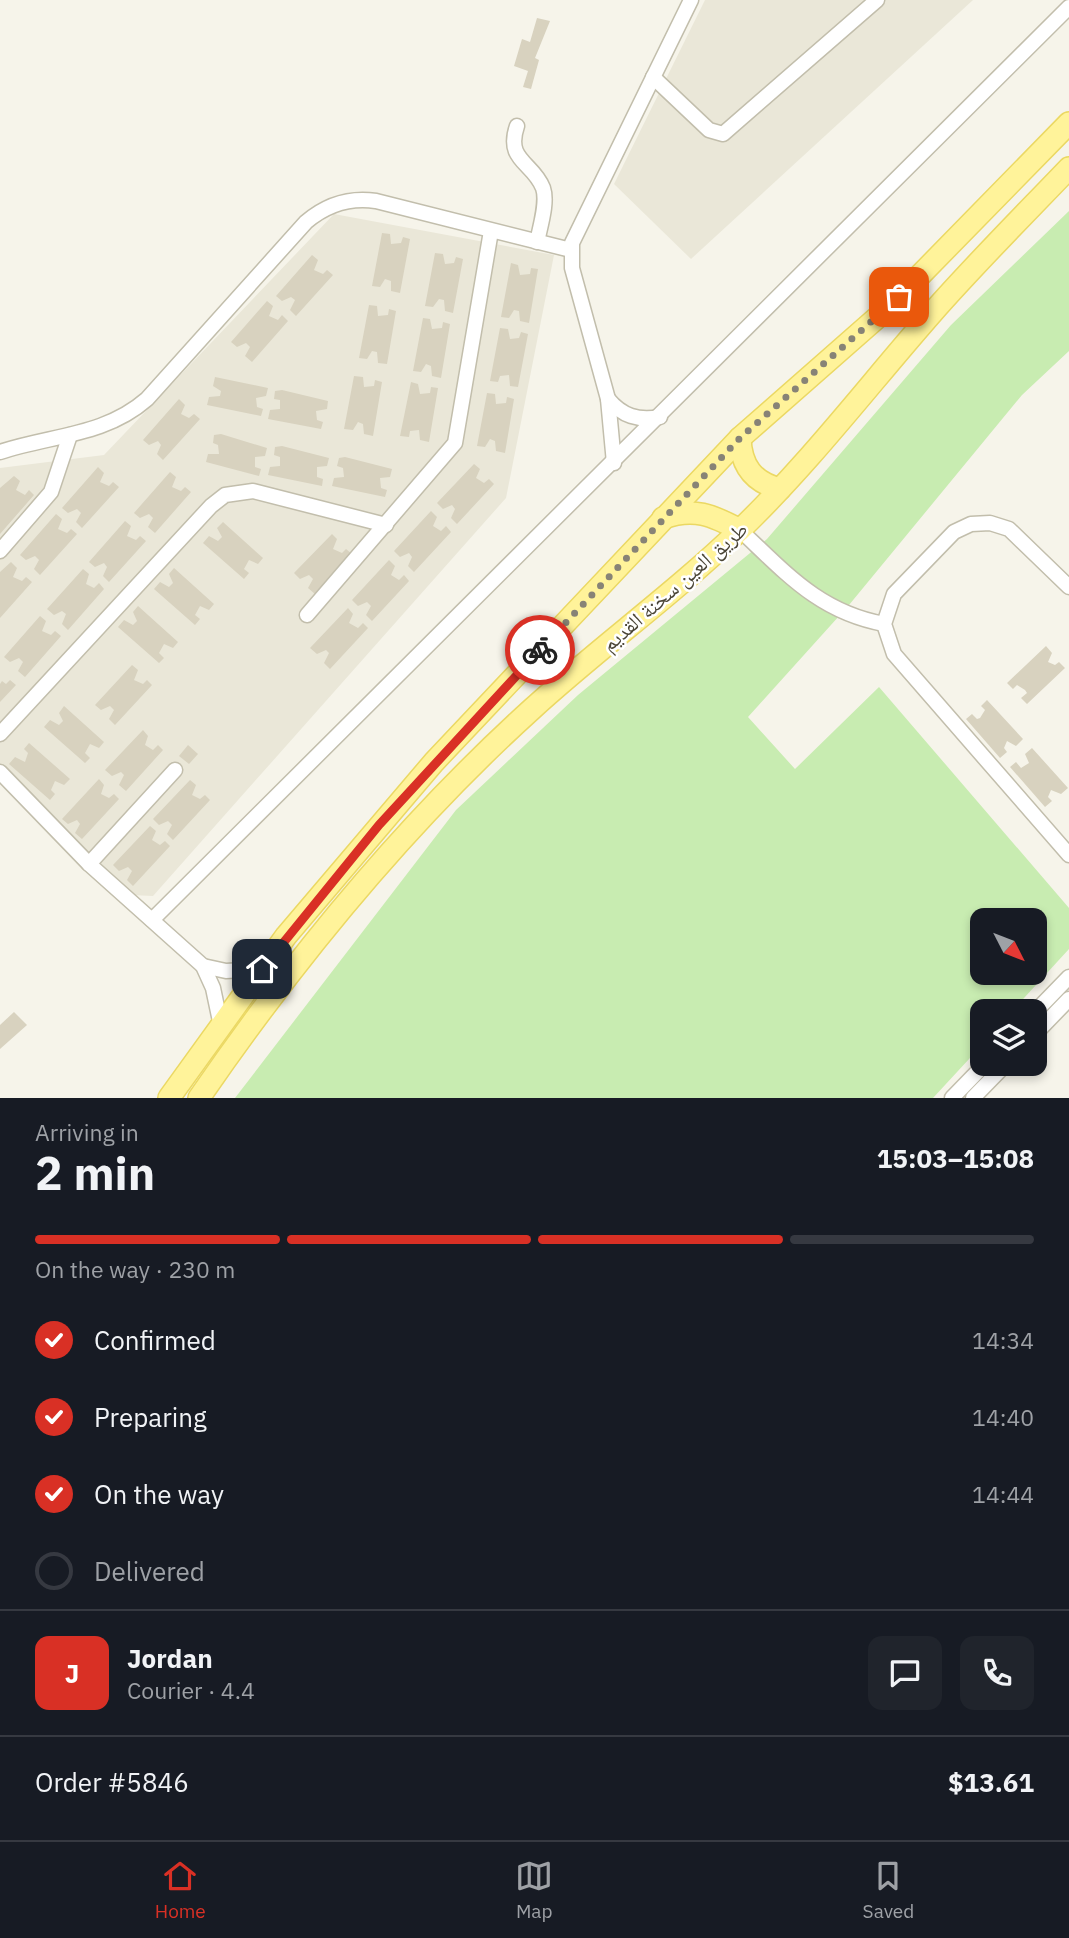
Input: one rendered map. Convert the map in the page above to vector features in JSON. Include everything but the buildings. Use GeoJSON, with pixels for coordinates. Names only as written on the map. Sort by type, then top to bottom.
{"type":"FeatureCollection","features":[{"type":"Feature","properties":{"kind":"main road"},"geometry":{"type":"LineString","coordinates":[[169,1098],[262,969],[434,762],[740,438],[888,308],[1069,123]]}},
{"type":"Feature","properties":{"kind":"main road","name":"طريق العين سخنة القديم"},"geometry":{"type":"LineString","coordinates":[[199,1098],[299,960],[372,873],[450,789],[532,709],[740,530],[838,428],[977,262],[1069,168]]}},
{"type":"Feature","properties":{"kind":"main road"},"geometry":{"type":"LineString","coordinates":[[740,438],[741,452],[750,472],[766,485],[780,489]]}},
{"type":"Feature","properties":{"kind":"main road"},"geometry":{"type":"LineString","coordinates":[[661,519],[694,511],[708,513],[740,530]]}},
{"type":"Feature","properties":{"kind":"street"},"geometry":{"type":"LineString","coordinates":[[614,463],[608,399],[572,268],[571,250],[576,230],[691,0]]}},
{"type":"Feature","properties":{"kind":"street"},"geometry":{"type":"LineString","coordinates":[[653,77],[709,130],[723,134],[877,0]]}},
{"type":"Feature","properties":{"kind":"street"},"geometry":{"type":"LineString","coordinates":[[152,920],[614,463],[1069,7]]}},
{"type":"Feature","properties":{"kind":"street"},"geometry":{"type":"LineString","coordinates":[[517,126],[514,146],[517,156],[544,192],[537,242]]}},
{"type":"Feature","properties":{"kind":"street"},"geometry":{"type":"LineString","coordinates":[[0,452],[111,424],[148,399],[306,222],[330,206],[368,200],[571,250]]}},
{"type":"Feature","properties":{"kind":"street"},"geometry":{"type":"LineString","coordinates":[[307,615],[455,443],[491,231]]}},
{"type":"Feature","properties":{"kind":"street"},"geometry":{"type":"LineString","coordinates":[[608,399],[627,415],[643,419],[660,417]]}},
{"type":"Feature","properties":{"kind":"street"},"geometry":{"type":"LineString","coordinates":[[0,551],[51,492],[70,435]]}},
{"type":"Feature","properties":{"kind":"street"},"geometry":{"type":"LineString","coordinates":[[0,734],[211,506],[226,495],[253,491],[386,525]]}},
{"type":"Feature","properties":{"kind":"street"},"geometry":{"type":"LineString","coordinates":[[1069,587],[1009,529],[990,523],[971,524],[954,532],[894,594],[884,624],[894,654],[1069,855]]}},
{"type":"Feature","properties":{"kind":"street"},"geometry":{"type":"LineString","coordinates":[[740,530],[797,584],[823,603],[860,620],[884,624]]}},
{"type":"Feature","properties":{"kind":"street"},"geometry":{"type":"LineString","coordinates":[[89,864],[175,770]]}},
{"type":"Feature","properties":{"kind":"street"},"geometry":{"type":"LineString","coordinates":[[0,772],[89,864],[203,966],[214,988],[220,1026]]}},
{"type":"Feature","properties":{"kind":"street"},"geometry":{"type":"LineString","coordinates":[[203,966],[226,971],[262,969]]}},
{"type":"Feature","properties":{"kind":"street"},"geometry":{"type":"LineString","coordinates":[[1047,1000],[1069,977]]}},
{"type":"Feature","properties":{"kind":"street"},"geometry":{"type":"LineString","coordinates":[[1047,1022],[1069,999]]}},
{"type":"Feature","properties":{"kind":"street"},"geometry":{"type":"LineString","coordinates":[[951,1098],[973,1076]]}},
{"type":"Feature","properties":{"kind":"street"},"geometry":{"type":"LineString","coordinates":[[973,1098],[994,1076]]}},
{"type":"Feature","properties":{"kind":"shaded area"},"geometry":{"type":"Polygon","coordinates":[[[705,0],[973,0],[691,259],[614,184],[705,0]]]}},
{"type":"Feature","properties":{"kind":"shaded area"},"geometry":{"type":"Polygon","coordinates":[[[334,214],[554,255],[506,498],[153,896],[131,895],[0,766],[0,468],[104,455],[334,214]]]}},
{"type":"Feature","properties":{"kind":"green space"},"geometry":{"type":"Polygon","coordinates":[[[1069,211],[1069,351],[1022,395],[849,605],[748,717],[795,769],[879,687],[1069,908],[1069,949],[1047,973],[1047,908],[970,908],[970,985],[1036,985],[1023,999],[970,999],[970,1058],[933,1098],[235,1098],[456,810],[578,695],[767,539],[951,325],[1069,211]]]}},
{"type":"Feature","properties":{"kind":"way so far"},"geometry":{"type":"LineString","coordinates":[[540,650],[740,438],[899,297]]}},
{"type":"Feature","properties":{"kind":"route"},"geometry":{"type":"LineString","coordinates":[[262,969],[286,936],[379,825],[434,762],[540,650]]}}]}
